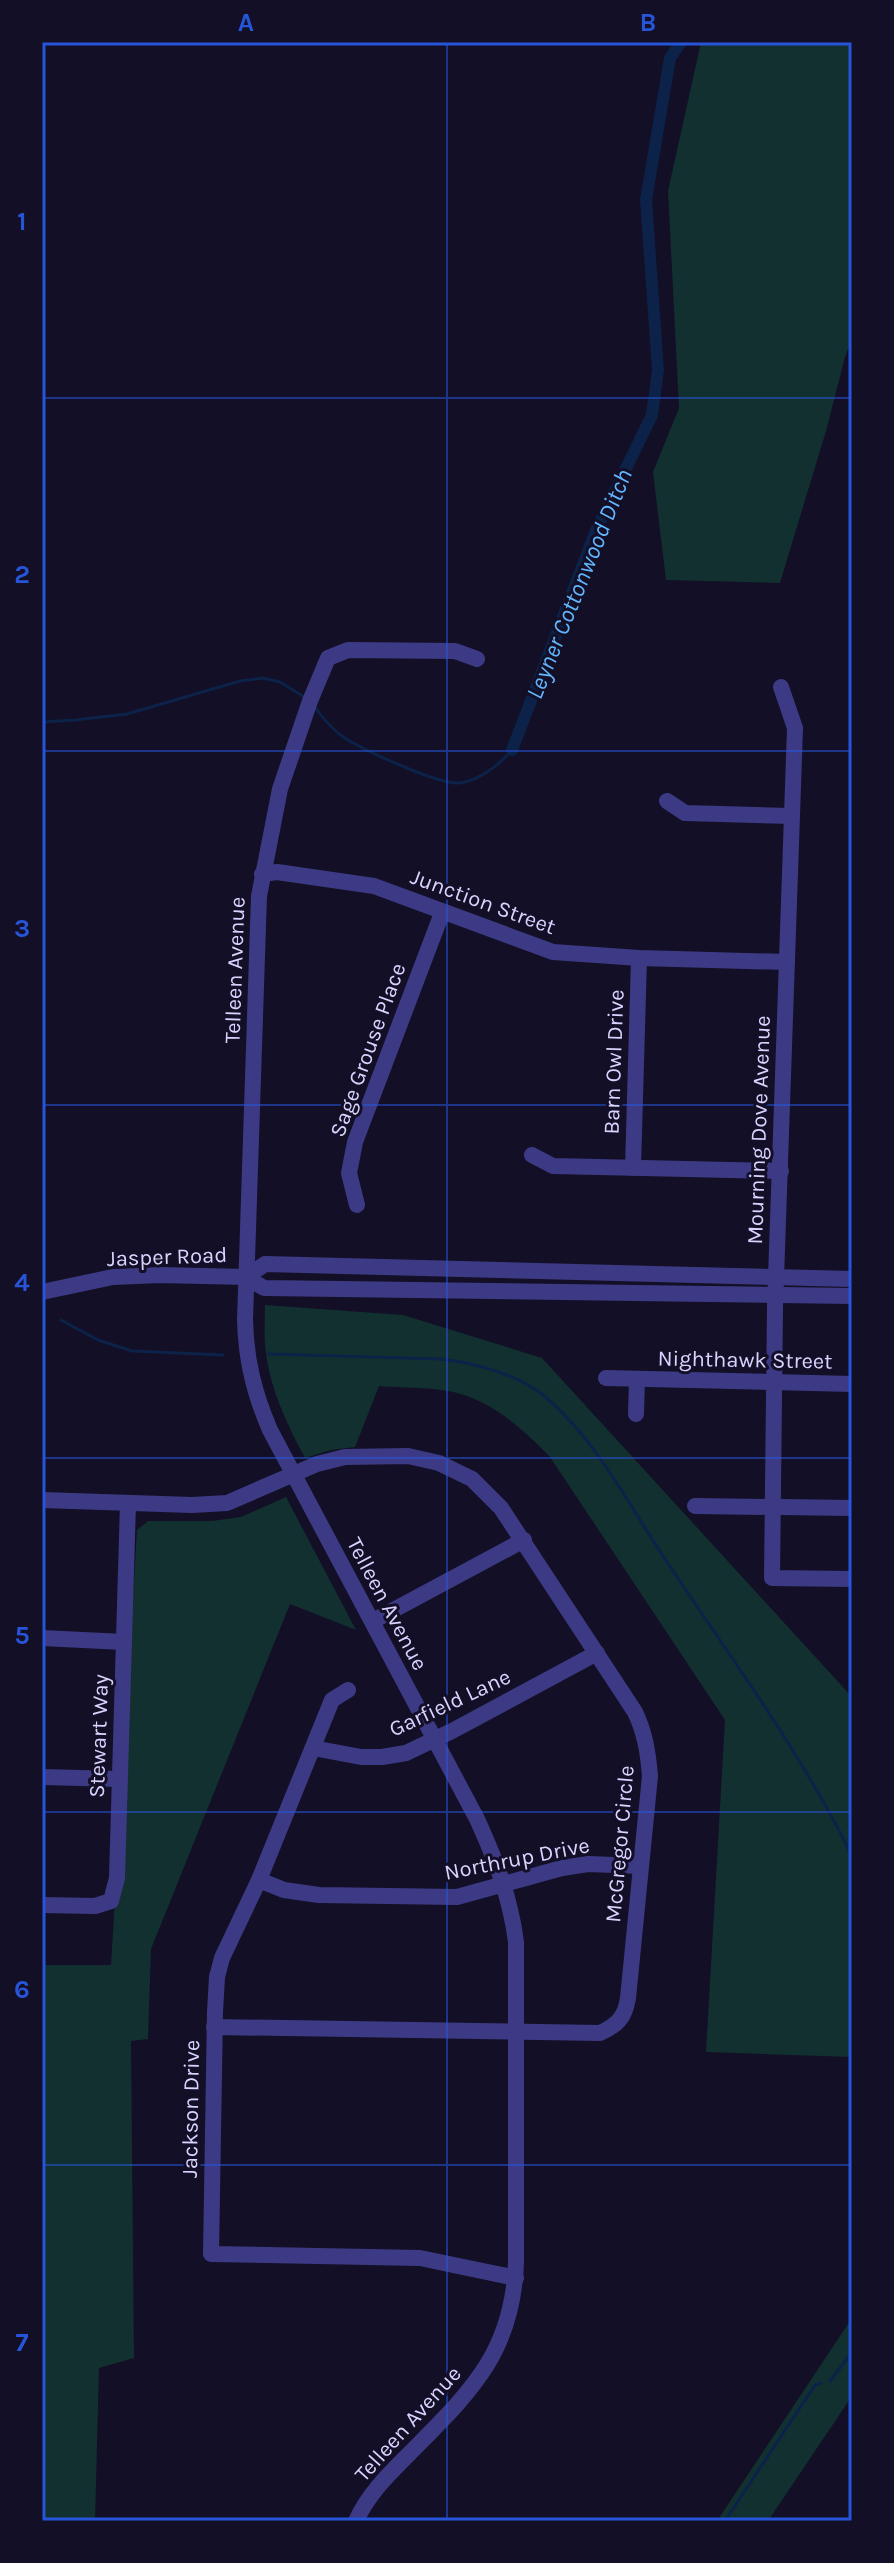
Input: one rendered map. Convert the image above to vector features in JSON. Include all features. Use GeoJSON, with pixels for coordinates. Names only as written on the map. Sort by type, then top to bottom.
{"type":"FeatureCollection","features":[{"type":"Feature","properties":{"kind":"street","name":"Telleen Avenue"},"geometry":{"type":"LineString","coordinates":[[356,2521],[380,2483],[471,2390],[492,2358],[512,2302],[516,2278],[516,1942],[505,1884],[477,1819],[270,1430],[255,1396],[245,1346],[259,896],[280,789],[328,658],[348,650],[455,651],[477,659]]}},
{"type":"Feature","properties":{"kind":"street","name":"Mourning Dove Avenue"},"geometry":{"type":"LineString","coordinates":[[781,687],[795,728],[776,1286],[772,1578],[852,1579]]}},
{"type":"Feature","properties":{"kind":"street"},"geometry":{"type":"LineString","coordinates":[[667,801],[685,813],[791,816]]}},
{"type":"Feature","properties":{"kind":"street","name":"Junction Street"},"geometry":{"type":"LineString","coordinates":[[262,874],[277,872],[374,886],[553,952],[787,962]]}},
{"type":"Feature","properties":{"kind":"street","name":"Sage Grouse Place"},"geometry":{"type":"LineString","coordinates":[[357,1205],[349,1173],[355,1142],[442,913]]}},
{"type":"Feature","properties":{"kind":"street","name":"Barn Owl Drive"},"geometry":{"type":"LineString","coordinates":[[633,1168],[639,958]]}},
{"type":"Feature","properties":{"kind":"street"},"geometry":{"type":"LineString","coordinates":[[532,1155],[553,1166],[781,1171]]}},
{"type":"Feature","properties":{"kind":"street"},"geometry":{"type":"LineString","coordinates":[[852,1279],[776,1286],[264,1288],[246,1277],[265,1264],[776,1286],[852,1296]]}},
{"type":"Feature","properties":{"kind":"street","name":"Jasper Road"},"geometry":{"type":"LineString","coordinates":[[42,1292],[113,1277],[246,1277]]}},
{"type":"Feature","properties":{"kind":"street","name":"Nighthawk Street"},"geometry":{"type":"LineString","coordinates":[[606,1378],[852,1384]]}},
{"type":"Feature","properties":{"kind":"street","name":"Nighthawk Street"},"geometry":{"type":"LineString","coordinates":[[636,1414],[637,1379]]}},
{"type":"Feature","properties":{"kind":"street","name":"McGregor Circle"},"geometry":{"type":"LineString","coordinates":[[42,1500],[227,1503],[317,1464],[345,1457],[408,1456],[439,1463],[472,1479],[501,1508],[635,1712],[648,1749],[650,1776],[628,1998],[622,2018],[614,2027],[600,2033],[214,2027]]}},
{"type":"Feature","properties":{"kind":"street","name":"Stewart Way"},"geometry":{"type":"LineString","coordinates":[[42,1905],[95,1906],[111,1901],[117,1878],[128,1503]]}},
{"type":"Feature","properties":{"kind":"street"},"geometry":{"type":"LineString","coordinates":[[695,1506],[852,1508]]}},
{"type":"Feature","properties":{"kind":"street"},"geometry":{"type":"LineString","coordinates":[[373,1621],[524,1540]]}},
{"type":"Feature","properties":{"kind":"street"},"geometry":{"type":"LineString","coordinates":[[42,1638],[124,1642]]}},
{"type":"Feature","properties":{"kind":"street","name":"Garfield Lane"},"geometry":{"type":"LineString","coordinates":[[313,1748],[337,1754],[382,1757],[406,1753],[597,1653]]}},
{"type":"Feature","properties":{"kind":"street","name":"Jackson Drive"},"geometry":{"type":"LineString","coordinates":[[348,1690],[332,1700],[259,1880],[222,1958],[217,1977],[211,2254],[420,2258],[516,2278]]}},
{"type":"Feature","properties":{"kind":"street"},"geometry":{"type":"LineString","coordinates":[[42,1777],[119,1779]]}},
{"type":"Feature","properties":{"kind":"street","name":"Northrup Drive"},"geometry":{"type":"LineString","coordinates":[[259,1880],[284,1890],[307,1893],[457,1897],[562,1868],[588,1864],[641,1866]]}},
{"type":"Feature","properties":{"kind":"green space"},"geometry":{"type":"Polygon","coordinates":[[[701,42],[852,42],[852,338],[780,583],[666,580],[653,472],[679,408],[668,191],[701,42]]]}},
{"type":"Feature","properties":{"kind":"green space"},"geometry":{"type":"Polygon","coordinates":[[[265,1305],[403,1315],[542,1358],[852,1697],[852,2057],[706,2052],[725,1720],[550,1457],[516,1425],[477,1400],[440,1390],[379,1386],[355,1447],[305,1458],[285,1417],[270,1374],[265,1344],[265,1305]]]}},
{"type":"Feature","properties":{"kind":"green space"},"geometry":{"type":"Polygon","coordinates":[[[286,1497],[356,1630],[290,1604],[151,1949],[148,2039],[131,2041],[134,2358],[99,2368],[95,2521],[42,2521],[42,1965],[111,1965],[137,1530],[148,1521],[212,1521],[241,1517],[286,1497]]]}},
{"type":"Feature","properties":{"kind":"green space"},"geometry":{"type":"Polygon","coordinates":[[[852,2318],[852,2396],[768,2521],[717,2521],[852,2318]]]}},
{"type":"Feature","properties":{"kind":"waterway","name":"Leyner Cottonwood Ditch"},"geometry":{"type":"LineString","coordinates":[[512,750],[597,528],[652,415],[658,370],[646,200],[670,58],[681,42]]}},
{"type":"Feature","properties":{"kind":"waterway"},"geometry":{"type":"LineString","coordinates":[[42,722],[127,714],[240,681],[263,678],[280,682],[306,698]]}},
{"type":"Feature","properties":{"kind":"waterway"},"geometry":{"type":"LineString","coordinates":[[314,706],[332,728],[349,740],[398,764],[449,782],[460,783],[482,775],[512,750]]}},
{"type":"Feature","properties":{"kind":"waterway"},"geometry":{"type":"LineString","coordinates":[[61,1320],[98,1340],[132,1351],[223,1355]]}},
{"type":"Feature","properties":{"kind":"waterway"},"geometry":{"type":"LineString","coordinates":[[269,1354],[455,1361],[511,1377],[548,1399],[582,1435],[612,1476],[788,1743],[852,1856]]}},
{"type":"Feature","properties":{"kind":"waterway"},"geometry":{"type":"LineString","coordinates":[[830,2381],[852,2352]]}},
{"type":"Feature","properties":{"kind":"waterway"},"geometry":{"type":"LineString","coordinates":[[725,2521],[815,2385],[821,2383]]}}]}
